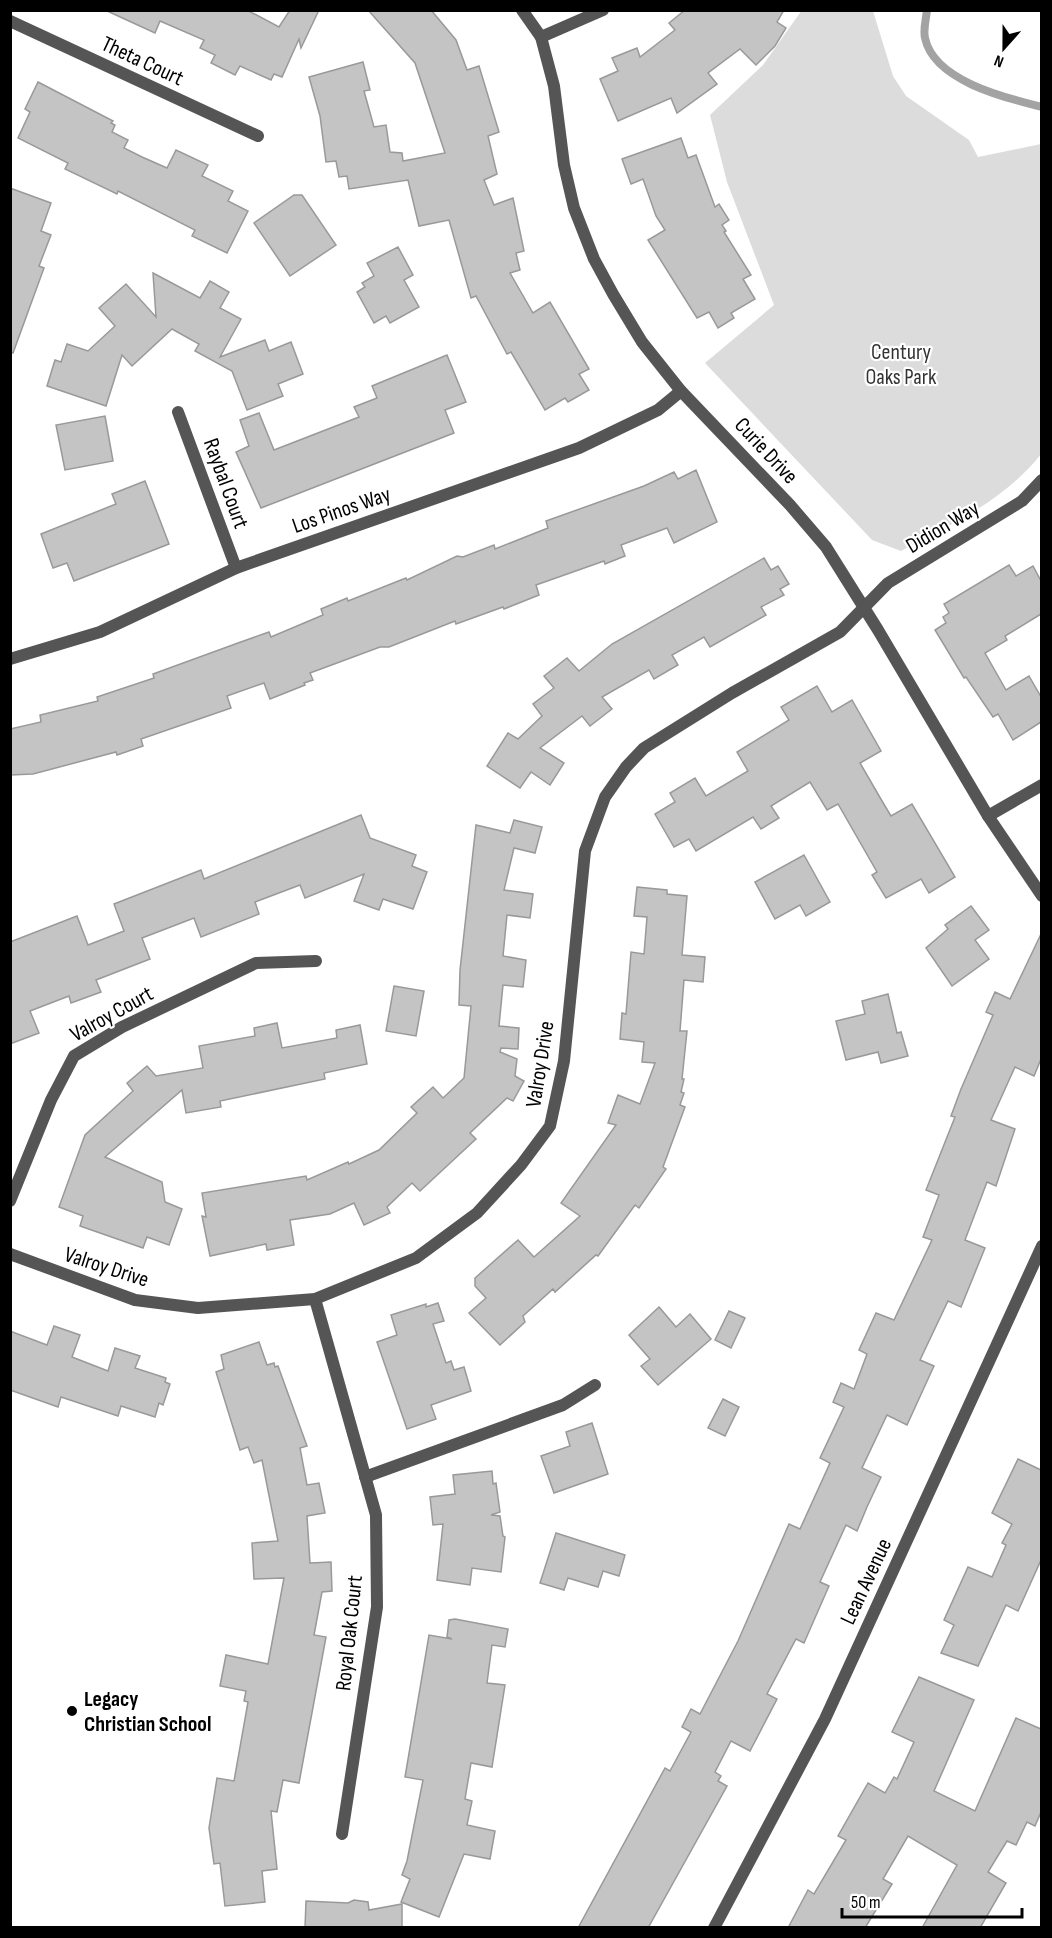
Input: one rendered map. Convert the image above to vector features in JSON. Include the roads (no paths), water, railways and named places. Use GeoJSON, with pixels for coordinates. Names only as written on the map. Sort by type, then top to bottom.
{"type":"FeatureCollection","features":[{"type":"Feature","properties":{"kind":"street"},"geometry":{"type":"LineString","coordinates":[[10,16],[12,10]]}},
{"type":"Feature","properties":{"kind":"street","name":"Curie Drive"},"geometry":{"type":"LineString","coordinates":[[522,10],[542,37],[554,86],[574,208],[594,259],[642,342],[681,391],[790,505],[826,547],[988,816],[1041,896]]}},
{"type":"Feature","properties":{"kind":"street"},"geometry":{"type":"LineString","coordinates":[[542,37],[603,10]]}},
{"type":"Feature","properties":{"kind":"street","name":"Theta Court"},"geometry":{"type":"LineString","coordinates":[[10,21],[258,136]]}},
{"type":"Feature","properties":{"kind":"street","name":"Los Pinos Way"},"geometry":{"type":"LineString","coordinates":[[10,659],[100,632],[236,568],[579,448],[657,410],[681,391]]}},
{"type":"Feature","properties":{"kind":"street","name":"Raybal Court"},"geometry":{"type":"LineString","coordinates":[[178,412],[236,568]]}},
{"type":"Feature","properties":{"kind":"street","name":"Didion Way"},"geometry":{"type":"LineString","coordinates":[[864,608],[888,583],[1022,501],[1041,480]]}},
{"type":"Feature","properties":{"kind":"street","name":"Valroy Drive"},"geometry":{"type":"LineString","coordinates":[[10,1254],[135,1300],[198,1308],[315,1299],[371,1278],[425,1251],[477,1213],[521,1165],[550,1126],[564,1061],[585,851],[605,797],[626,767],[644,748],[732,693],[840,632],[864,608]]}},
{"type":"Feature","properties":{"kind":"street"},"geometry":{"type":"LineString","coordinates":[[988,816],[1041,785]]}},
{"type":"Feature","properties":{"kind":"street","name":"Valroy Court"},"geometry":{"type":"LineString","coordinates":[[10,1202],[51,1100],[74,1056],[122,1027],[256,963],[316,962]]}},
{"type":"Feature","properties":{"kind":"street","name":"Lean Avenue"},"geometry":{"type":"LineString","coordinates":[[714,1928],[825,1719],[1041,1250]]}},
{"type":"Feature","properties":{"kind":"street","name":"Royal Oak Court"},"geometry":{"type":"LineString","coordinates":[[315,1299],[376,1515],[377,1607],[342,1834]]}},
{"type":"Feature","properties":{"kind":"street"},"geometry":{"type":"LineString","coordinates":[[365,1477],[564,1405],[595,1385]]}},
{"type":"Feature","properties":{"kind":"waterway"},"geometry":{"type":"LineString","coordinates":[[927,10],[925,38],[931,53],[942,66],[956,76],[992,93],[1042,107]]}},
{"type":"Feature","properties":{"kind":"place","name":"Legacy Christian School"},"geometry":{"type":"Point","coordinates":[72,1711]}},
{"type":"Feature","properties":{"kind":"park label","name":"Century Oaks Park"},"geometry":{"type":"Point","coordinates":[901,364]}}]}
